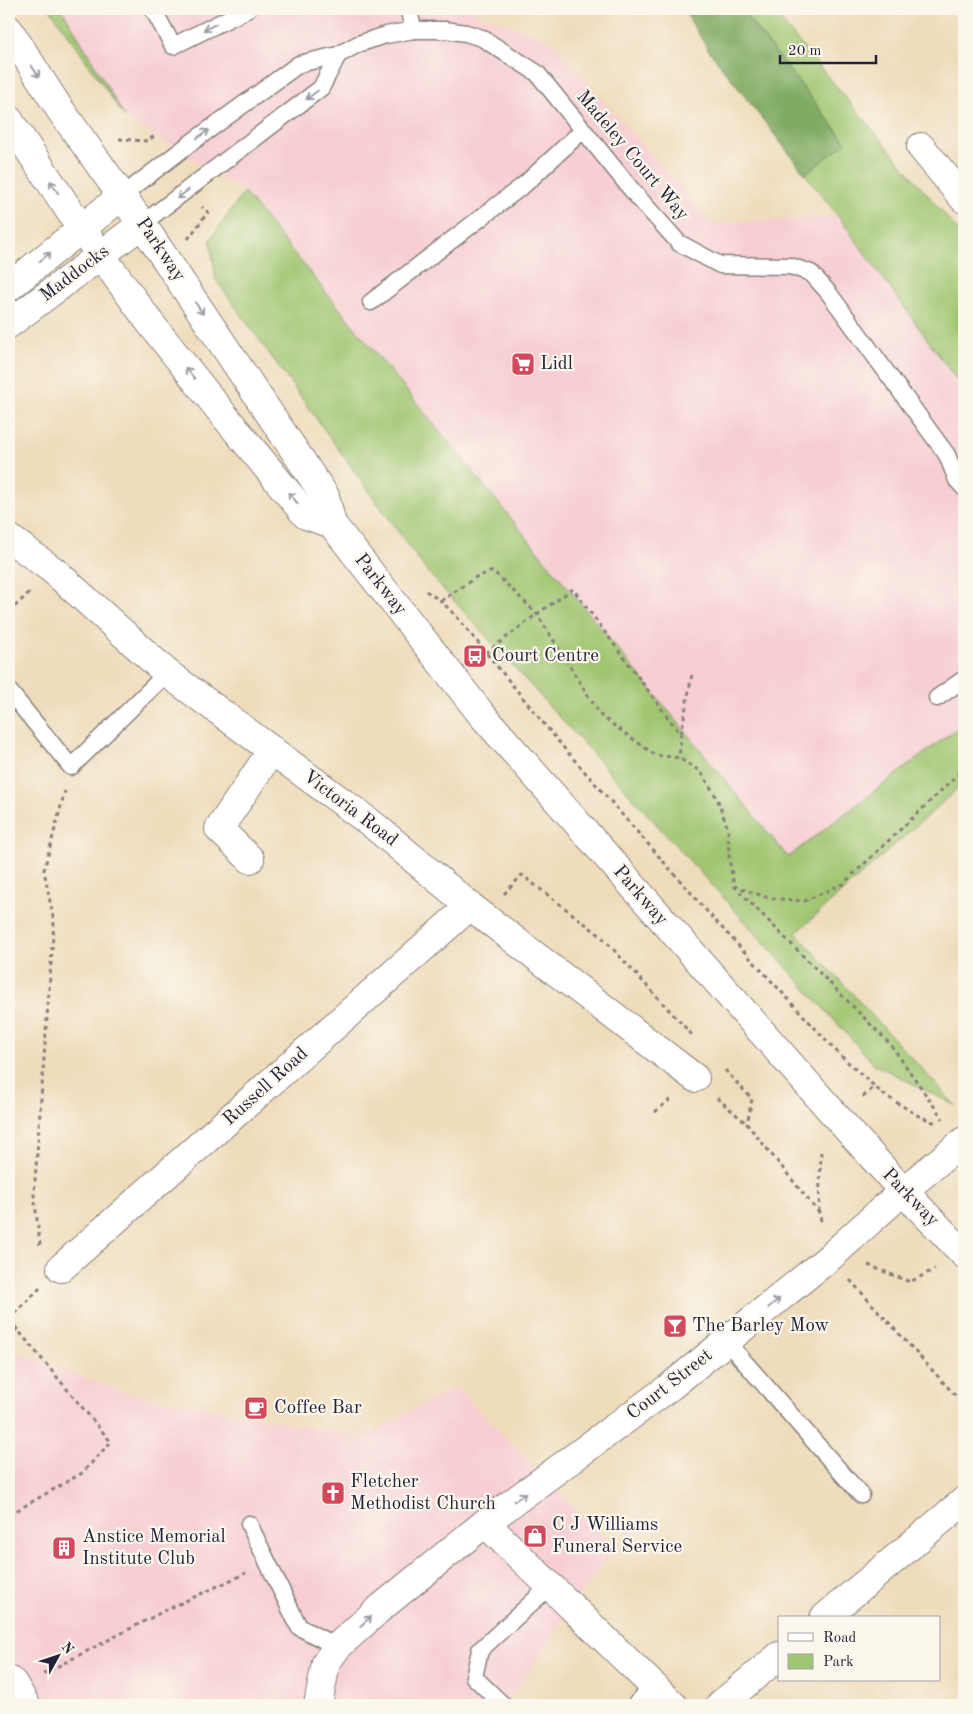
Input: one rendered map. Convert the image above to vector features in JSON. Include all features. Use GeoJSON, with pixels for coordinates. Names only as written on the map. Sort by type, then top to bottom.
{"type":"FeatureCollection","features":[{"type":"Feature","properties":{"kind":"street","name":"Parkway"},"geometry":{"type":"LineString","coordinates":[[9,30],[60,108],[142,224],[325,496],[332,524],[482,715],[709,974],[903,1191],[964,1254]]}},
{"type":"Feature","properties":{"kind":"street"},"geometry":{"type":"LineString","coordinates":[[9,120],[81,228],[157,331],[306,515],[332,524]]}},
{"type":"Feature","properties":{"kind":"street"},"geometry":{"type":"LineString","coordinates":[[921,148],[964,199]]}},
{"type":"Feature","properties":{"kind":"street","name":"Maddocks"},"geometry":{"type":"LineString","coordinates":[[9,287],[122,195]]}},
{"type":"Feature","properties":{"kind":"street","name":"Maddocks"},"geometry":{"type":"LineString","coordinates":[[9,324],[142,224]]}},
{"type":"Feature","properties":{"kind":"street","name":"Victoria Road"},"geometry":{"type":"LineString","coordinates":[[9,538],[54,571],[167,672],[372,824],[470,906],[695,1078]]}},
{"type":"Feature","properties":{"kind":"street"},"geometry":{"type":"LineString","coordinates":[[250,859],[219,829],[272,750]]}},
{"type":"Feature","properties":{"kind":"street","name":"Russell Road"},"geometry":{"type":"LineString","coordinates":[[61,1268],[470,906]]}},
{"type":"Feature","properties":{"kind":"street","name":"Court Street"},"geometry":{"type":"LineString","coordinates":[[318,1705],[326,1663],[337,1647],[378,1610],[485,1523],[671,1386],[830,1257],[903,1191],[954,1133]]}},
{"type":"Feature","properties":{"kind":"street"},"geometry":{"type":"LineString","coordinates":[[826,1616],[964,1501]]}},
{"type":"Feature","properties":{"kind":"street"},"geometry":{"type":"LineString","coordinates":[[485,1523],[673,1705]]}},
{"type":"Feature","properties":{"kind":"street"},"geometry":{"type":"LineString","coordinates":[[720,1705],[778,1657]]}},
{"type":"Feature","properties":{"kind":"street"},"geometry":{"type":"LineString","coordinates":[[9,1680],[13,1683],[26,1705]]}},
{"type":"Feature","properties":{"kind":"lane"},"geometry":{"type":"LineString","coordinates":[[153,9],[173,46],[248,9]]}},
{"type":"Feature","properties":{"kind":"lane"},"geometry":{"type":"LineString","coordinates":[[408,9],[414,30]]}},
{"type":"Feature","properties":{"kind":"lane","name":"Madeley Court Way"},"geometry":{"type":"LineString","coordinates":[[122,195],[188,144],[299,64],[338,55],[358,44],[386,35],[414,30],[445,30],[466,33],[482,38],[537,73],[635,194],[679,243],[720,265],[790,266],[812,273],[828,292],[947,455],[961,484]]}},
{"type":"Feature","properties":{"kind":"lane"},"geometry":{"type":"LineString","coordinates":[[142,224],[321,88],[338,55]]}},
{"type":"Feature","properties":{"kind":"lane"},"geometry":{"type":"LineString","coordinates":[[371,302],[525,184],[584,130]]}},
{"type":"Feature","properties":{"kind":"lane"},"geometry":{"type":"LineString","coordinates":[[9,691],[71,767],[167,672]]}},
{"type":"Feature","properties":{"kind":"lane"},"geometry":{"type":"LineString","coordinates":[[937,698],[964,678]]}},
{"type":"Feature","properties":{"kind":"lane"},"geometry":{"type":"LineString","coordinates":[[726,1342],[861,1495]]}},
{"type":"Feature","properties":{"kind":"lane"},"geometry":{"type":"LineString","coordinates":[[248,1524],[300,1627],[337,1647]]}},
{"type":"Feature","properties":{"kind":"lane"},"geometry":{"type":"LineString","coordinates":[[503,1705],[474,1677],[480,1650],[549,1587]]}},
{"type":"Feature","properties":{"kind":"lane"},"geometry":{"type":"LineString","coordinates":[[634,1705],[654,1686]]}},
{"type":"Feature","properties":{"kind":"path"},"geometry":{"type":"LineString","coordinates":[[118,139],[147,141],[163,131]]}},
{"type":"Feature","properties":{"kind":"path"},"geometry":{"type":"LineString","coordinates":[[190,248],[188,239],[208,212],[203,208]]}},
{"type":"Feature","properties":{"kind":"path"},"geometry":{"type":"LineString","coordinates":[[944,1120],[891,1045],[734,886],[729,858],[728,829],[717,798],[701,772],[679,758],[655,756],[601,716],[537,614],[493,571],[476,577],[441,601],[563,746],[712,917],[840,1055],[883,1094],[917,1115],[954,1133]]}},
{"type":"Feature","properties":{"kind":"path"},"geometry":{"type":"LineString","coordinates":[[486,653],[573,589],[681,735]]}},
{"type":"Feature","properties":{"kind":"path"},"geometry":{"type":"LineString","coordinates":[[679,758],[681,735],[692,674]]}},
{"type":"Feature","properties":{"kind":"path"},"geometry":{"type":"LineString","coordinates":[[40,1250],[34,1194],[54,922],[44,870],[71,767]]}},
{"type":"Feature","properties":{"kind":"path"},"geometry":{"type":"LineString","coordinates":[[734,886],[769,898],[804,901],[843,884],[964,770]]}},
{"type":"Feature","properties":{"kind":"path"},"geometry":{"type":"LineString","coordinates":[[863,1097],[874,1086]]}},
{"type":"Feature","properties":{"kind":"path"},"geometry":{"type":"LineString","coordinates":[[819,1213],[821,1148]]}},
{"type":"Feature","properties":{"kind":"path"},"geometry":{"type":"LineString","coordinates":[[861,1263],[910,1282],[937,1268]]}},
{"type":"Feature","properties":{"kind":"path"},"geometry":{"type":"LineString","coordinates":[[9,1515],[82,1473],[110,1442],[9,1319],[61,1268]]}},
{"type":"Feature","properties":{"kind":"path"},"geometry":{"type":"LineString","coordinates":[[845,1275],[964,1405]]}},
{"type":"Feature","properties":{"kind":"path"},"geometry":{"type":"LineString","coordinates":[[9,1337],[17,1329]]}},
{"type":"Feature","properties":{"kind":"path"},"geometry":{"type":"LineString","coordinates":[[42,1674],[164,1611],[267,1563]]}},
{"type":"Feature","properties":{"kind":"shaded area"},"geometry":{"type":"Polygon","coordinates":[[[62,9],[472,9],[473,12],[549,39],[712,224],[838,216],[964,390],[964,723],[788,857],[244,192],[125,117],[62,9]]]}},
{"type":"Feature","properties":{"kind":"shaded area"},"geometry":{"type":"Polygon","coordinates":[[[9,1347],[18,1353],[124,1392],[362,1437],[456,1387],[614,1548],[505,1705],[9,1705],[9,1347]]]}},
{"type":"Feature","properties":{"kind":"green space"},"geometry":{"type":"Polygon","coordinates":[[[50,9],[62,9],[125,117],[50,9]]]}},
{"type":"Feature","properties":{"kind":"green space"},"geometry":{"type":"Polygon","coordinates":[[[683,9],[741,9],[846,143],[805,174],[708,49],[683,9]]]}},
{"type":"Feature","properties":{"kind":"green space"},"geometry":{"type":"Polygon","coordinates":[[[741,9],[771,9],[964,238],[964,390],[838,216],[805,174],[846,142],[741,9]]]}},
{"type":"Feature","properties":{"kind":"green space"},"geometry":{"type":"Polygon","coordinates":[[[244,192],[788,857],[964,723],[964,783],[796,933],[956,1106],[874,1064],[426,570],[216,280],[210,240],[244,192]]]}},
{"type":"Feature","properties":{"kind":"place","name":"Lidl"},"geometry":{"type":"Point","coordinates":[523,364]}},
{"type":"Feature","properties":{"kind":"place","name":"Court Centre"},"geometry":{"type":"Point","coordinates":[475,656]}},
{"type":"Feature","properties":{"kind":"place","name":"The Barley Mow"},"geometry":{"type":"Point","coordinates":[675,1326]}},
{"type":"Feature","properties":{"kind":"place","name":"Coffee Bar"},"geometry":{"type":"Point","coordinates":[256,1408]}},
{"type":"Feature","properties":{"kind":"place","name":"Fletcher Methodist Church"},"geometry":{"type":"Point","coordinates":[333,1493]}},
{"type":"Feature","properties":{"kind":"place","name":"C J Williams Funeral Service"},"geometry":{"type":"Point","coordinates":[535,1536]}},
{"type":"Feature","properties":{"kind":"place","name":"Anstice Memorial Institute Club"},"geometry":{"type":"Point","coordinates":[64,1548]}}]}
